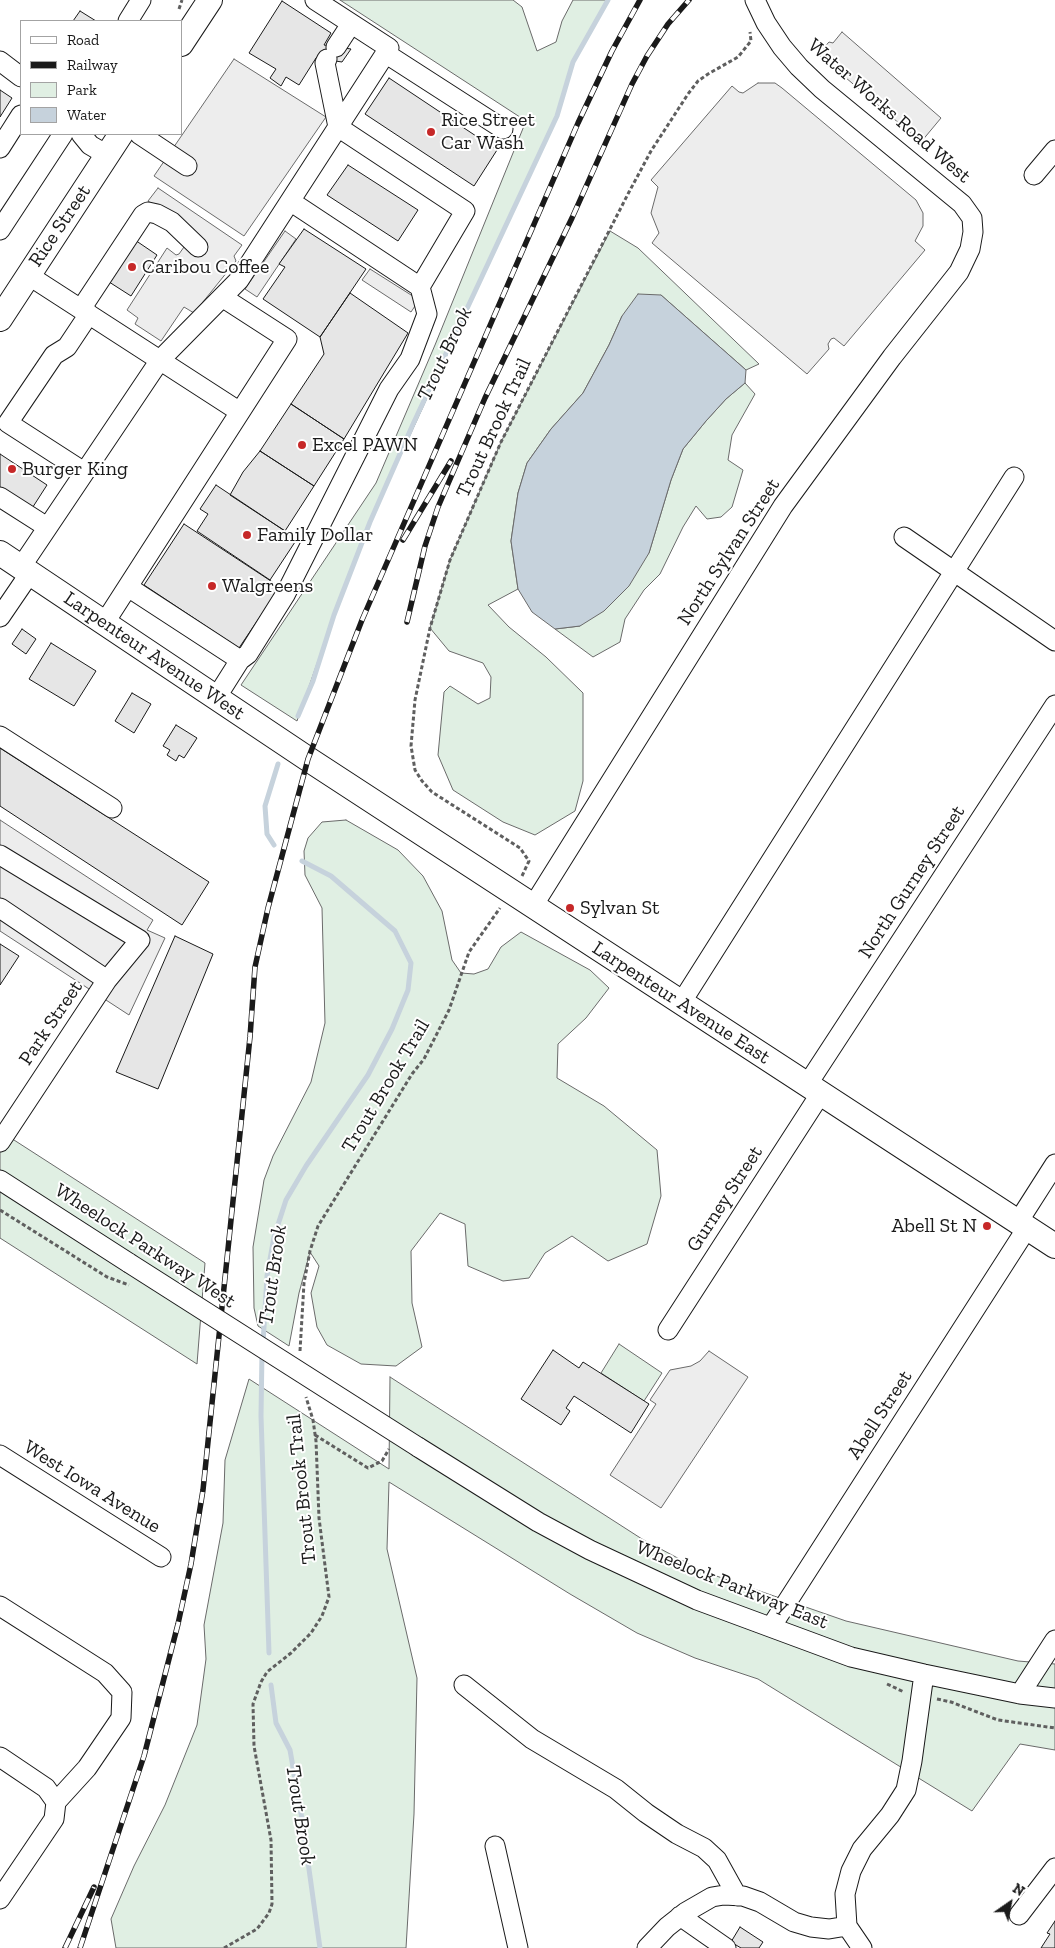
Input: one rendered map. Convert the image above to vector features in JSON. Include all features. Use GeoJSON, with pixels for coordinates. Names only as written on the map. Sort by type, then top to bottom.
{"type":"FeatureCollection","features":[{"type":"Feature","properties":{"kind":"main road"},"geometry":{"type":"LineString","coordinates":[[182,42],[210,0]]}},
{"type":"Feature","properties":{"kind":"main road","name":"Rice Street"},"geometry":{"type":"LineString","coordinates":[[0,319],[121,135]]}},
{"type":"Feature","properties":{"kind":"main road","name":"Larpenteur Avenue West"},"geometry":{"type":"LineString","coordinates":[[0,553],[308,759]]}},
{"type":"Feature","properties":{"kind":"main road","name":"Larpenteur Avenue East"},"geometry":{"type":"LineString","coordinates":[[308,759],[1055,1246]]}},
{"type":"Feature","properties":{"kind":"street"},"geometry":{"type":"LineString","coordinates":[[129,20],[141,0]]}},
{"type":"Feature","properties":{"kind":"street"},"geometry":{"type":"LineString","coordinates":[[0,618],[47,527],[160,360],[238,280],[389,48],[315,0]]}},
{"type":"Feature","properties":{"kind":"street","name":"Water Works Road West"},"geometry":{"type":"LineString","coordinates":[[755,0],[766,23],[782,47],[799,67],[962,204],[972,218],[973,232]]}},
{"type":"Feature","properties":{"kind":"street"},"geometry":{"type":"LineString","coordinates":[[351,24],[325,63],[338,127],[465,210],[420,287]]}},
{"type":"Feature","properties":{"kind":"street"},"geometry":{"type":"LineString","coordinates":[[385,53],[503,129]]}},
{"type":"Feature","properties":{"kind":"street"},"geometry":{"type":"LineString","coordinates":[[0,61],[20,76]]}},
{"type":"Feature","properties":{"kind":"street"},"geometry":{"type":"LineString","coordinates":[[0,148],[20,117]]}},
{"type":"Feature","properties":{"kind":"street"},"geometry":{"type":"LineString","coordinates":[[0,230],[62,135]]}},
{"type":"Feature","properties":{"kind":"street"},"geometry":{"type":"LineString","coordinates":[[82,135],[90,145],[108,155]]}},
{"type":"Feature","properties":{"kind":"street"},"geometry":{"type":"LineString","coordinates":[[140,135],[187,166]]}},
{"type":"Feature","properties":{"kind":"street"},"geometry":{"type":"LineString","coordinates":[[1034,174],[1055,150]]}},
{"type":"Feature","properties":{"kind":"street"},"geometry":{"type":"LineString","coordinates":[[216,698],[240,660],[248,654],[285,594],[389,389],[410,359],[427,314],[420,287],[290,201]]}},
{"type":"Feature","properties":{"kind":"street"},"geometry":{"type":"LineString","coordinates":[[84,472],[4,426],[54,354],[67,347],[85,311],[143,215],[148,212],[157,214],[172,222],[198,247]]}},
{"type":"Feature","properties":{"kind":"street","name":"North Sylvan Street"},"geometry":{"type":"LineString","coordinates":[[533,906],[783,506],[892,357],[959,272],[970,249],[973,232]]}},
{"type":"Feature","properties":{"kind":"street"},"geometry":{"type":"LineString","coordinates":[[28,275],[240,412]]}},
{"type":"Feature","properties":{"kind":"street"},"geometry":{"type":"LineString","coordinates":[[105,622],[287,339],[222,297]]}},
{"type":"Feature","properties":{"kind":"street"},"geometry":{"type":"LineString","coordinates":[[681,1003],[1014,477]]}},
{"type":"Feature","properties":{"kind":"street"},"geometry":{"type":"LineString","coordinates":[[0,497],[47,527]]}},
{"type":"Feature","properties":{"kind":"street"},"geometry":{"type":"LineString","coordinates":[[904,537],[1055,641]]}},
{"type":"Feature","properties":{"kind":"street"},"geometry":{"type":"LineString","coordinates":[[128,587],[240,660]]}},
{"type":"Feature","properties":{"kind":"street","name":"North Gurney Street"},"geometry":{"type":"LineString","coordinates":[[814,1089],[1055,705]]}},
{"type":"Feature","properties":{"kind":"street"},"geometry":{"type":"LineString","coordinates":[[0,736],[112,808]]}},
{"type":"Feature","properties":{"kind":"street","name":"Park Street"},"geometry":{"type":"LineString","coordinates":[[0,855],[140,940],[107,980],[0,1142]]}},
{"type":"Feature","properties":{"kind":"street"},"geometry":{"type":"LineString","coordinates":[[0,908],[107,980]]}},
{"type":"Feature","properties":{"kind":"street","name":"Gurney Street"},"geometry":{"type":"LineString","coordinates":[[668,1330],[814,1089]]}},
{"type":"Feature","properties":{"kind":"street","name":"Abell Street"},"geometry":{"type":"LineString","coordinates":[[771,1627],[1022,1225],[1055,1164]]}},
{"type":"Feature","properties":{"kind":"street","name":"Wheelock Parkway West"},"geometry":{"type":"LineString","coordinates":[[0,1180],[418,1447]]}},
{"type":"Feature","properties":{"kind":"street","name":"Wheelock Parkway East"},"geometry":{"type":"LineString","coordinates":[[418,1447],[538,1522],[590,1550],[697,1600],[851,1657],[1020,1694],[1055,1698]]}},
{"type":"Feature","properties":{"kind":"street","name":"West Iowa Avenue"},"geometry":{"type":"LineString","coordinates":[[0,1455],[161,1557]]}},
{"type":"Feature","properties":{"kind":"street"},"geometry":{"type":"LineString","coordinates":[[0,1606],[106,1674],[122,1692],[121,1718],[87,1768],[56,1802],[54,1819],[0,1900]]}},
{"type":"Feature","properties":{"kind":"street"},"geometry":{"type":"LineString","coordinates":[[1020,1694],[1055,1640]]}},
{"type":"Feature","properties":{"kind":"street"},"geometry":{"type":"LineString","coordinates":[[862,1948],[846,1926],[844,1902],[851,1871],[862,1850],[890,1816],[906,1790],[924,1674]]}},
{"type":"Feature","properties":{"kind":"street"},"geometry":{"type":"LineString","coordinates":[[464,1684],[532,1738],[616,1789],[646,1813],[677,1834],[704,1848],[717,1860],[737,1896]]}},
{"type":"Feature","properties":{"kind":"street"},"geometry":{"type":"LineString","coordinates":[[0,1757],[46,1788],[56,1802]]}},
{"type":"Feature","properties":{"kind":"street"},"geometry":{"type":"LineString","coordinates":[[495,1846],[518,1948]]}},
{"type":"Feature","properties":{"kind":"street"},"geometry":{"type":"LineString","coordinates":[[1019,1916],[1055,1868]]}},
{"type":"Feature","properties":{"kind":"street"},"geometry":{"type":"LineString","coordinates":[[647,1948],[680,1916],[712,1897],[724,1895],[760,1902],[794,1922],[811,1928],[829,1929],[846,1926]]}},
{"type":"Feature","properties":{"kind":"street"},"geometry":{"type":"LineString","coordinates":[[680,1916],[726,1948]]}},
{"type":"Feature","properties":{"kind":"path","name":"Trout Brook Trail"},"geometry":{"type":"LineString","coordinates":[[524,873],[529,861],[520,848],[432,792],[415,770],[411,746],[415,700],[430,628],[450,560],[501,442],[629,192],[651,151],[698,81],[738,57],[748,46],[751,40],[751,33],[748,25]]}},
{"type":"Feature","properties":{"kind":"path","name":"Trout Brook Trail"},"geometry":{"type":"LineString","coordinates":[[300,1359],[299,1349],[304,1283],[310,1251],[318,1226],[412,1074],[424,1059],[449,1010],[469,952],[501,906]]}},
{"type":"Feature","properties":{"kind":"path"},"geometry":{"type":"LineString","coordinates":[[0,1210],[107,1277],[134,1287]]}},
{"type":"Feature","properties":{"kind":"path","name":"Trout Brook Trail"},"geometry":{"type":"LineString","coordinates":[[224,1948],[257,1929],[269,1913],[272,1904],[271,1840],[254,1746],[253,1704],[267,1672],[311,1634],[322,1616],[329,1597],[319,1518],[315,1435],[313,1420],[303,1388]]}},
{"type":"Feature","properties":{"kind":"path"},"geometry":{"type":"LineString","coordinates":[[315,1435],[368,1468],[382,1461],[388,1451]]}},
{"type":"Feature","properties":{"kind":"path"},"geometry":{"type":"LineString","coordinates":[[921,1695],[950,1702],[998,1720],[1055,1728]]}},
{"type":"Feature","properties":{"kind":"green space"},"geometry":{"type":"Polygon","coordinates":[[[340,0],[513,0],[522,7],[537,51],[556,42],[562,21],[573,0],[609,0],[573,62],[557,116],[370,522],[334,615],[297,721],[241,685],[376,483],[435,345],[526,121],[340,0]]]}},
{"type":"Feature","properties":{"kind":"green space"},"geometry":{"type":"Polygon","coordinates":[[[610,231],[638,248],[759,364],[746,370],[661,295],[622,316],[609,345],[583,393],[551,429],[527,463],[518,493],[511,541],[518,589],[488,605],[509,627],[546,657],[583,693],[583,781],[575,811],[535,835],[503,822],[453,790],[438,755],[444,692],[450,686],[478,704],[490,698],[491,677],[483,663],[449,651],[430,628],[450,560],[501,442],[610,231]]]}},
{"type":"Feature","properties":{"kind":"green space"},"geometry":{"type":"Polygon","coordinates":[[[745,383],[755,394],[732,435],[728,460],[743,470],[732,507],[721,517],[707,519],[696,506],[683,527],[660,574],[644,590],[625,619],[620,642],[593,657],[555,629],[580,626],[649,553],[671,480],[683,449],[726,399],[745,383]]]}},
{"type":"Feature","properties":{"kind":"green space"},"geometry":{"type":"Polygon","coordinates":[[[346,820],[398,850],[423,876],[442,911],[452,960],[461,973],[474,974],[488,969],[501,947],[521,932],[590,970],[609,988],[586,1018],[558,1044],[557,1078],[604,1106],[657,1150],[661,1196],[647,1244],[608,1261],[572,1236],[545,1253],[529,1278],[503,1281],[468,1266],[465,1224],[440,1213],[411,1251],[412,1303],[422,1347],[396,1366],[361,1364],[327,1345],[317,1327],[311,1293],[319,1266],[310,1252],[299,1293],[289,1346],[258,1326],[254,1308],[253,1247],[264,1180],[273,1156],[311,1082],[325,1023],[322,908],[305,875],[304,851],[308,838],[322,822],[346,820]]]}},
{"type":"Feature","properties":{"kind":"green space"},"geometry":{"type":"Polygon","coordinates":[[[0,1131],[205,1263],[197,1364],[0,1238],[0,1131]]]}},
{"type":"Feature","properties":{"kind":"green space"},"geometry":{"type":"Polygon","coordinates":[[[619,1344],[662,1373],[644,1401],[601,1373],[619,1344]]]}},
{"type":"Feature","properties":{"kind":"green space"},"geometry":{"type":"Polygon","coordinates":[[[390,1377],[642,1539],[702,1571],[846,1621],[1018,1661],[1055,1664],[1055,1750],[1020,1744],[972,1811],[758,1679],[695,1658],[637,1633],[570,1594],[389,1482],[387,1549],[417,1678],[414,1814],[406,1948],[116,1948],[111,1919],[134,1866],[165,1805],[197,1725],[206,1659],[204,1625],[223,1523],[225,1460],[249,1379],[389,1469],[390,1377]]]}},
{"type":"Feature","properties":{"kind":"shaded area"},"geometry":{"type":"Polygon","coordinates":[[[842,32],[941,118],[921,142],[818,54],[829,42],[833,43],[842,32]]]}},
{"type":"Feature","properties":{"kind":"shaded area"},"geometry":{"type":"Polygon","coordinates":[[[234,59],[326,117],[244,236],[154,176],[234,59]]]}},
{"type":"Feature","properties":{"kind":"shaded area"},"geometry":{"type":"Polygon","coordinates":[[[758,83],[775,83],[782,88],[916,200],[923,213],[923,226],[915,241],[925,250],[844,346],[834,338],[831,339],[828,344],[829,349],[807,374],[652,243],[659,233],[651,213],[658,187],[651,180],[732,86],[743,93],[758,83]]]}},
{"type":"Feature","properties":{"kind":"shaded area"},"geometry":{"type":"Polygon","coordinates":[[[158,188],[242,245],[234,256],[236,261],[194,313],[184,307],[161,341],[135,324],[138,318],[127,310],[167,248],[176,255],[179,254],[194,233],[148,201],[158,188]]]}},
{"type":"Feature","properties":{"kind":"shaded area"},"geometry":{"type":"Polygon","coordinates":[[[285,231],[296,239],[257,297],[245,289],[285,231]]]}},
{"type":"Feature","properties":{"kind":"shaded area"},"geometry":{"type":"Polygon","coordinates":[[[370,269],[419,300],[411,312],[362,280],[370,269]]]}},
{"type":"Feature","properties":{"kind":"shaded area"},"geometry":{"type":"Polygon","coordinates":[[[0,820],[153,920],[147,930],[165,938],[129,1015],[0,931],[0,820]]]}},
{"type":"Feature","properties":{"kind":"shaded area"},"geometry":{"type":"Polygon","coordinates":[[[709,1351],[748,1377],[661,1508],[610,1475],[656,1404],[650,1400],[670,1370],[691,1366],[700,1361],[709,1351]]]}},
{"type":"Feature","properties":{"kind":"water"},"geometry":{"type":"Polygon","coordinates":[[[638,294],[661,295],[746,370],[745,383],[726,399],[683,449],[671,480],[649,553],[629,586],[604,611],[580,626],[555,629],[532,612],[518,589],[511,541],[518,493],[527,463],[551,429],[583,393],[609,345],[622,316],[638,294]]]}},
{"type":"Feature","properties":{"kind":"building"},"geometry":{"type":"Polygon","coordinates":[[[282,1],[331,33],[324,45],[351,49],[342,62],[316,58],[299,85],[286,77],[281,86],[270,78],[276,69],[249,53],[282,1]]]}},
{"type":"Feature","properties":{"kind":"building"},"geometry":{"type":"Polygon","coordinates":[[[80,11],[94,20],[74,20],[80,11]]]}},
{"type":"Feature","properties":{"kind":"building","name":"Rice Street Car Wash"},"geometry":{"type":"Polygon","coordinates":[[[389,78],[497,150],[474,186],[365,114],[389,78]]]}},
{"type":"Feature","properties":{"kind":"building"},"geometry":{"type":"Polygon","coordinates":[[[0,90],[12,98],[0,117],[0,90]]]}},
{"type":"Feature","properties":{"kind":"building"},"geometry":{"type":"Polygon","coordinates":[[[348,165],[418,210],[398,241],[327,195],[348,165]]]}},
{"type":"Feature","properties":{"kind":"building"},"geometry":{"type":"Polygon","coordinates":[[[304,229],[366,269],[320,337],[263,299],[285,267],[279,264],[304,229]]]}},
{"type":"Feature","properties":{"kind":"building","name":"Caribou Coffee"},"geometry":{"type":"Polygon","coordinates":[[[132,238],[157,255],[131,296],[106,280],[132,238]]]}},
{"type":"Feature","properties":{"kind":"building"},"geometry":{"type":"Polygon","coordinates":[[[350,293],[408,333],[344,439],[291,404],[324,354],[320,337],[350,293]]]}},
{"type":"Feature","properties":{"kind":"building","name":"Excel PAWN"},"geometry":{"type":"Polygon","coordinates":[[[291,404],[344,439],[314,486],[260,451],[291,404]]]}},
{"type":"Feature","properties":{"kind":"building"},"geometry":{"type":"Polygon","coordinates":[[[260,451],[314,486],[285,531],[230,495],[243,472],[260,451]]]}},
{"type":"Feature","properties":{"kind":"building","name":"Burger King"},"geometry":{"type":"Polygon","coordinates":[[[0,454],[47,485],[29,513],[0,494],[0,454]]]}},
{"type":"Feature","properties":{"kind":"building","name":"Family Dollar"},"geometry":{"type":"Polygon","coordinates":[[[216,485],[297,539],[270,580],[197,531],[208,514],[200,509],[216,485]]]}},
{"type":"Feature","properties":{"kind":"building","name":"Walgreens"},"geometry":{"type":"Polygon","coordinates":[[[184,524],[280,587],[239,648],[144,585],[184,524]]]}},
{"type":"Feature","properties":{"kind":"building"},"geometry":{"type":"Polygon","coordinates":[[[22,629],[36,639],[26,654],[12,644],[22,629]]]}},
{"type":"Feature","properties":{"kind":"building"},"geometry":{"type":"Polygon","coordinates":[[[51,643],[96,671],[74,706],[29,679],[51,643]]]}},
{"type":"Feature","properties":{"kind":"building"},"geometry":{"type":"Polygon","coordinates":[[[132,693],[151,704],[134,733],[115,721],[132,693]]]}},
{"type":"Feature","properties":{"kind":"building"},"geometry":{"type":"Polygon","coordinates":[[[176,725],[197,738],[184,758],[179,755],[176,761],[167,755],[170,750],[163,746],[176,725]]]}},
{"type":"Feature","properties":{"kind":"building"},"geometry":{"type":"Polygon","coordinates":[[[0,748],[209,882],[182,925],[0,806],[0,748]]]}},
{"type":"Feature","properties":{"kind":"building"},"geometry":{"type":"Polygon","coordinates":[[[175,936],[213,954],[158,1089],[116,1072],[175,936]]]}},
{"type":"Feature","properties":{"kind":"building"},"geometry":{"type":"Polygon","coordinates":[[[0,944],[19,956],[0,985],[0,944]]]}},
{"type":"Feature","properties":{"kind":"building"},"geometry":{"type":"Polygon","coordinates":[[[553,1350],[579,1368],[583,1362],[649,1404],[631,1433],[574,1396],[566,1408],[570,1411],[561,1425],[521,1399],[553,1350]]]}},
{"type":"Feature","properties":{"kind":"building"},"geometry":{"type":"Polygon","coordinates":[[[1055,1921],[1055,1948],[1041,1948],[1050,1934],[1047,1933],[1055,1921]]]}},
{"type":"Feature","properties":{"kind":"building"},"geometry":{"type":"Polygon","coordinates":[[[740,1927],[763,1942],[759,1948],[741,1948],[731,1942],[740,1927]]]}},
{"type":"Feature","properties":{"kind":"waterway","name":"Trout Brook"},"geometry":{"type":"LineString","coordinates":[[298,716],[313,681],[334,615],[370,522],[414,422],[557,116],[573,62],[608,0]]}},
{"type":"Feature","properties":{"kind":"waterway","name":"Trout Brook"},"geometry":{"type":"LineString","coordinates":[[274,845],[267,834],[265,806],[278,764]]}},
{"type":"Feature","properties":{"kind":"waterway","name":"Trout Brook"},"geometry":{"type":"LineString","coordinates":[[263,1344],[267,1276],[274,1237],[286,1200],[306,1166],[368,1075],[392,1029],[408,990],[411,963],[395,931],[331,876],[302,861]]}},
{"type":"Feature","properties":{"kind":"waterway","name":"Trout Brook"},"geometry":{"type":"LineString","coordinates":[[262,1352],[261,1416],[269,1653]]}},
{"type":"Feature","properties":{"kind":"waterway","name":"Trout Brook"},"geometry":{"type":"LineString","coordinates":[[271,1685],[276,1723],[290,1750],[302,1819],[320,1948]]}},
{"type":"Feature","properties":{"kind":"railway"},"geometry":{"type":"LineString","coordinates":[[80,1948],[144,1756],[178,1624],[191,1564],[203,1490],[250,1037],[255,967],[268,908],[308,759],[362,620],[578,123],[612,51],[640,0]]}},
{"type":"Feature","properties":{"kind":"railway"},"geometry":{"type":"LineString","coordinates":[[407,622],[425,546],[438,507],[485,398],[572,218],[632,84],[647,56],[668,24],[689,0]]}},
{"type":"Feature","properties":{"kind":"railway"},"geometry":{"type":"LineString","coordinates":[[403,540],[451,461]]}},
{"type":"Feature","properties":{"kind":"railway"},"geometry":{"type":"LineString","coordinates":[[65,1948],[94,1887]]}},
{"type":"Feature","properties":{"kind":"place","name":"Rice Street Car Wash"},"geometry":{"type":"Point","coordinates":[431,132]}},
{"type":"Feature","properties":{"kind":"place","name":"Caribou Coffee"},"geometry":{"type":"Point","coordinates":[132,267]}},
{"type":"Feature","properties":{"kind":"place","name":"Excel PAWN"},"geometry":{"type":"Point","coordinates":[302,445]}},
{"type":"Feature","properties":{"kind":"place","name":"Burger King"},"geometry":{"type":"Point","coordinates":[12,469]}},
{"type":"Feature","properties":{"kind":"place","name":"Family Dollar"},"geometry":{"type":"Point","coordinates":[247,535]}},
{"type":"Feature","properties":{"kind":"place","name":"Walgreens"},"geometry":{"type":"Point","coordinates":[212,586]}},
{"type":"Feature","properties":{"kind":"place","name":"Sylvan St"},"geometry":{"type":"Point","coordinates":[570,908]}},
{"type":"Feature","properties":{"kind":"place","name":"Abell St N"},"geometry":{"type":"Point","coordinates":[987,1226]}}]}
